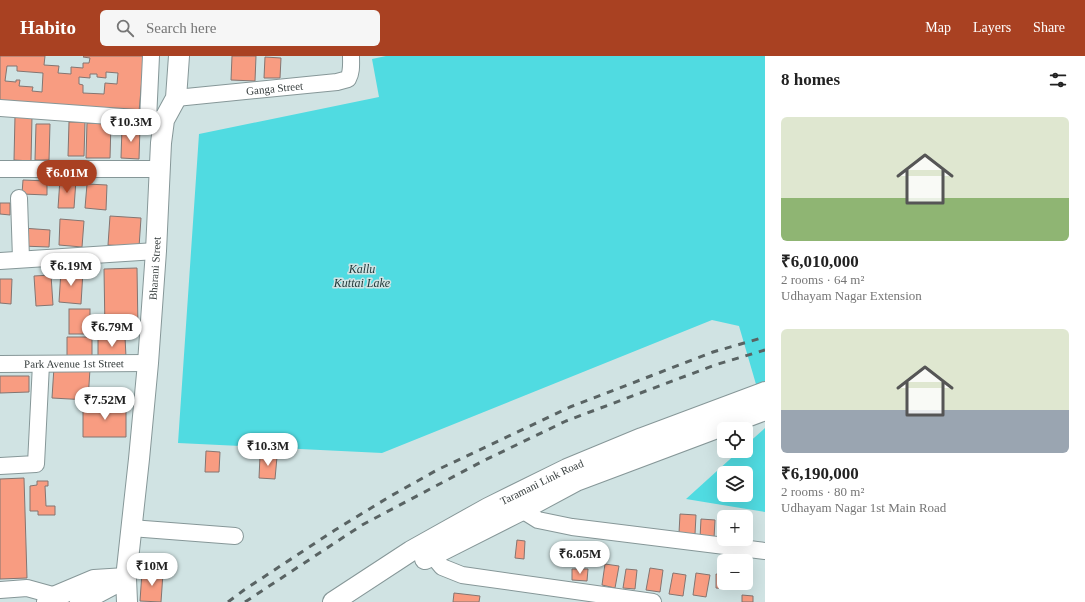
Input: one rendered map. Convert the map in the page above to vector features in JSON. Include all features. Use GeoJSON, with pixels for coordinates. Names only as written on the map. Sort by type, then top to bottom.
{"type":"FeatureCollection","features":[{"type":"Feature","properties":{"kind":"street"},"geometry":{"type":"LineString","coordinates":[[0,108],[156,120],[151,56]]}},
{"type":"Feature","properties":{"kind":"street","name":"Bharani Street"},"geometry":{"type":"LineString","coordinates":[[127,602],[126,578],[148,363],[156,251],[161,144],[156,120],[176,98],[179,56]]}},
{"type":"Feature","properties":{"kind":"street","name":"Ganga Street"},"geometry":{"type":"LineString","coordinates":[[176,98],[337,82],[348,79],[350,76],[351,56]]}},
{"type":"Feature","properties":{"kind":"street"},"geometry":{"type":"LineString","coordinates":[[0,169],[159,169]]}},
{"type":"Feature","properties":{"kind":"street"},"geometry":{"type":"LineString","coordinates":[[19,198],[21,259]]}},
{"type":"Feature","properties":{"kind":"street"},"geometry":{"type":"LineString","coordinates":[[0,261],[156,251]]}},
{"type":"Feature","properties":{"kind":"street","name":"Park Avenue 1st Street"},"geometry":{"type":"LineString","coordinates":[[0,364],[148,363]]}},
{"type":"Feature","properties":{"kind":"street"},"geometry":{"type":"LineString","coordinates":[[0,466],[36,464],[41,364]]}},
{"type":"Feature","properties":{"kind":"street","name":"Taramani Link Road"},"geometry":{"type":"LineString","coordinates":[[333,602],[411,551],[488,508],[568,469],[642,438],[765,392]]}},
{"type":"Feature","properties":{"kind":"street","name":"Taramani Link Road"},"geometry":{"type":"LineString","coordinates":[[354,602],[381,584],[432,555],[576,481],[765,410]]}},
{"type":"Feature","properties":{"kind":"street"},"geometry":{"type":"LineString","coordinates":[[522,510],[538,520],[572,527],[765,551]]}},
{"type":"Feature","properties":{"kind":"street"},"geometry":{"type":"LineString","coordinates":[[131,528],[235,536]]}},
{"type":"Feature","properties":{"kind":"street"},"geometry":{"type":"LineString","coordinates":[[432,555],[442,567],[462,575],[653,602]]}},
{"type":"Feature","properties":{"kind":"street"},"geometry":{"type":"LineString","coordinates":[[0,590],[27,588],[51,599],[94,580],[126,578]]}},
{"type":"Feature","properties":{"kind":"street"},"geometry":{"type":"LineString","coordinates":[[80,602],[126,578]]}},
{"type":"Feature","properties":{"kind":"water","name":"Kallu Kuttai Lake"},"geometry":{"type":"Polygon","coordinates":[[[386,56],[765,56],[765,420],[739,326],[712,320],[382,453],[178,443],[199,134],[379,97],[372,59],[386,56]]]}},
{"type":"Feature","properties":{"kind":"water"},"geometry":{"type":"Polygon","coordinates":[[[765,428],[765,512],[686,499],[717,471],[717,502],[753,502],[753,466],[722,466],[731,458],[753,458],[753,439],[765,428]]]}},
{"type":"Feature","properties":{"kind":"building"},"geometry":{"type":"Polygon","coordinates":[[[0,56],[45,56],[44,65],[59,66],[58,73],[71,74],[71,67],[83,68],[83,63],[89,63],[90,58],[83,57],[84,56],[144,56],[139,112],[0,101],[0,56]],[[7,66],[5,81],[16,82],[16,80],[20,80],[19,86],[33,87],[32,91],[42,92],[43,73],[17,71],[17,66],[7,66]],[[106,72],[106,78],[97,77],[97,74],[90,74],[90,78],[79,77],[79,84],[83,85],[83,93],[104,94],[105,83],[117,84],[118,73],[106,72]]]}},
{"type":"Feature","properties":{"kind":"building"},"geometry":{"type":"Polygon","coordinates":[[[232,56],[256,56],[255,81],[231,80],[232,56]]]}},
{"type":"Feature","properties":{"kind":"building"},"geometry":{"type":"Polygon","coordinates":[[[265,57],[281,58],[280,78],[264,78],[265,57]]]}},
{"type":"Feature","properties":{"kind":"building"},"geometry":{"type":"Polygon","coordinates":[[[15,116],[32,117],[31,161],[14,160],[15,116]]]}},
{"type":"Feature","properties":{"kind":"building"},"geometry":{"type":"Polygon","coordinates":[[[69,122],[85,122],[84,156],[68,156],[69,122]]]}},
{"type":"Feature","properties":{"kind":"building"},"geometry":{"type":"Polygon","coordinates":[[[87,123],[111,123],[110,158],[86,158],[87,123]]]}},
{"type":"Feature","properties":{"kind":"building"},"geometry":{"type":"Polygon","coordinates":[[[36,124],[50,124],[49,160],[35,160],[36,124]]]}},
{"type":"Feature","properties":{"kind":"building"},"geometry":{"type":"Polygon","coordinates":[[[122,127],[140,127],[139,159],[121,158],[122,127]]]}},
{"type":"Feature","properties":{"kind":"building"},"geometry":{"type":"Polygon","coordinates":[[[60,179],[76,180],[74,208],[58,208],[60,179]]]}},
{"type":"Feature","properties":{"kind":"building"},"geometry":{"type":"Polygon","coordinates":[[[23,180],[47,181],[47,195],[22,194],[23,180]]]}},
{"type":"Feature","properties":{"kind":"building"},"geometry":{"type":"Polygon","coordinates":[[[87,184],[107,185],[106,210],[85,208],[87,184]]]}},
{"type":"Feature","properties":{"kind":"building"},"geometry":{"type":"Polygon","coordinates":[[[0,203],[10,203],[10,215],[0,214],[0,203]]]}},
{"type":"Feature","properties":{"kind":"building"},"geometry":{"type":"Polygon","coordinates":[[[110,216],[141,218],[139,247],[108,245],[110,216]]]}},
{"type":"Feature","properties":{"kind":"building"},"geometry":{"type":"Polygon","coordinates":[[[60,219],[84,221],[82,247],[59,245],[60,219]]]}},
{"type":"Feature","properties":{"kind":"building"},"geometry":{"type":"Polygon","coordinates":[[[22,228],[50,230],[49,247],[21,246],[22,228]]]}},
{"type":"Feature","properties":{"kind":"building"},"geometry":{"type":"Polygon","coordinates":[[[137,268],[138,330],[105,331],[104,269],[137,268]]]}},
{"type":"Feature","properties":{"kind":"building"},"geometry":{"type":"Polygon","coordinates":[[[61,270],[83,271],[81,304],[59,302],[61,270]]]}},
{"type":"Feature","properties":{"kind":"building"},"geometry":{"type":"Polygon","coordinates":[[[51,275],[53,305],[36,306],[34,276],[51,275]]]}},
{"type":"Feature","properties":{"kind":"building"},"geometry":{"type":"Polygon","coordinates":[[[0,279],[12,279],[11,304],[0,303],[0,279]]]}},
{"type":"Feature","properties":{"kind":"building"},"geometry":{"type":"Polygon","coordinates":[[[69,309],[90,309],[90,334],[69,334],[69,309]]]}},
{"type":"Feature","properties":{"kind":"building"},"geometry":{"type":"Polygon","coordinates":[[[67,337],[92,337],[92,358],[67,359],[67,337]]]}},
{"type":"Feature","properties":{"kind":"building"},"geometry":{"type":"Polygon","coordinates":[[[125,337],[126,357],[98,358],[98,338],[125,337]]]}},
{"type":"Feature","properties":{"kind":"building"},"geometry":{"type":"Polygon","coordinates":[[[54,367],[90,369],[88,400],[52,398],[54,367]]]}},
{"type":"Feature","properties":{"kind":"building"},"geometry":{"type":"Polygon","coordinates":[[[0,376],[29,376],[29,392],[0,393],[0,376]]]}},
{"type":"Feature","properties":{"kind":"building"},"geometry":{"type":"Polygon","coordinates":[[[126,404],[126,437],[83,437],[83,405],[126,404]]]}},
{"type":"Feature","properties":{"kind":"building"},"geometry":{"type":"Polygon","coordinates":[[[206,451],[220,452],[219,472],[205,472],[206,451]]]}},
{"type":"Feature","properties":{"kind":"building"},"geometry":{"type":"Polygon","coordinates":[[[260,456],[277,457],[275,479],[259,478],[260,456]]]}},
{"type":"Feature","properties":{"kind":"building"},"geometry":{"type":"Polygon","coordinates":[[[24,478],[27,578],[0,579],[0,479],[24,478]]]}},
{"type":"Feature","properties":{"kind":"building"},"geometry":{"type":"Polygon","coordinates":[[[37,481],[48,481],[48,486],[45,486],[46,506],[55,506],[55,515],[38,515],[38,511],[30,511],[30,486],[37,485],[37,481]]]}},
{"type":"Feature","properties":{"kind":"building"},"geometry":{"type":"Polygon","coordinates":[[[680,514],[696,515],[695,534],[679,533],[680,514]]]}},
{"type":"Feature","properties":{"kind":"building"},"geometry":{"type":"Polygon","coordinates":[[[701,519],[715,520],[714,538],[700,538],[701,519]]]}},
{"type":"Feature","properties":{"kind":"building"},"geometry":{"type":"Polygon","coordinates":[[[517,540],[525,541],[524,559],[515,558],[517,540]]]}},
{"type":"Feature","properties":{"kind":"building"},"geometry":{"type":"Polygon","coordinates":[[[558,552],[566,552],[566,565],[557,565],[558,552]]]}},
{"type":"Feature","properties":{"kind":"building"},"geometry":{"type":"Polygon","coordinates":[[[605,564],[619,566],[615,588],[602,585],[605,564]]]}},
{"type":"Feature","properties":{"kind":"building"},"geometry":{"type":"Polygon","coordinates":[[[650,568],[663,570],[660,592],[646,590],[650,568]]]}},
{"type":"Feature","properties":{"kind":"building"},"geometry":{"type":"Polygon","coordinates":[[[572,569],[588,569],[587,581],[572,580],[572,569]]]}},
{"type":"Feature","properties":{"kind":"building"},"geometry":{"type":"Polygon","coordinates":[[[626,569],[637,570],[635,589],[623,588],[626,569]]]}},
{"type":"Feature","properties":{"kind":"building"},"geometry":{"type":"Polygon","coordinates":[[[142,572],[163,573],[161,602],[140,601],[142,572]]]}},
{"type":"Feature","properties":{"kind":"building"},"geometry":{"type":"Polygon","coordinates":[[[673,573],[686,575],[683,596],[669,594],[673,573]]]}},
{"type":"Feature","properties":{"kind":"building"},"geometry":{"type":"Polygon","coordinates":[[[696,573],[710,575],[706,597],[693,595],[696,573]]]}},
{"type":"Feature","properties":{"kind":"building"},"geometry":{"type":"Polygon","coordinates":[[[716,574],[717,588],[716,588],[716,574]]]}},
{"type":"Feature","properties":{"kind":"building"},"geometry":{"type":"Polygon","coordinates":[[[454,593],[480,596],[479,602],[453,602],[454,593]]]}},
{"type":"Feature","properties":{"kind":"building"},"geometry":{"type":"Polygon","coordinates":[[[742,595],[753,596],[753,602],[742,602],[742,595]]]}},
{"type":"Feature","properties":{"kind":"railway"},"geometry":{"type":"LineString","coordinates":[[228,602],[335,530],[437,470],[570,407],[713,352],[765,337]]}},
{"type":"Feature","properties":{"kind":"railway"},"geometry":{"type":"LineString","coordinates":[[245,602],[362,525],[483,461],[566,421],[715,365],[765,350]]}}]}
